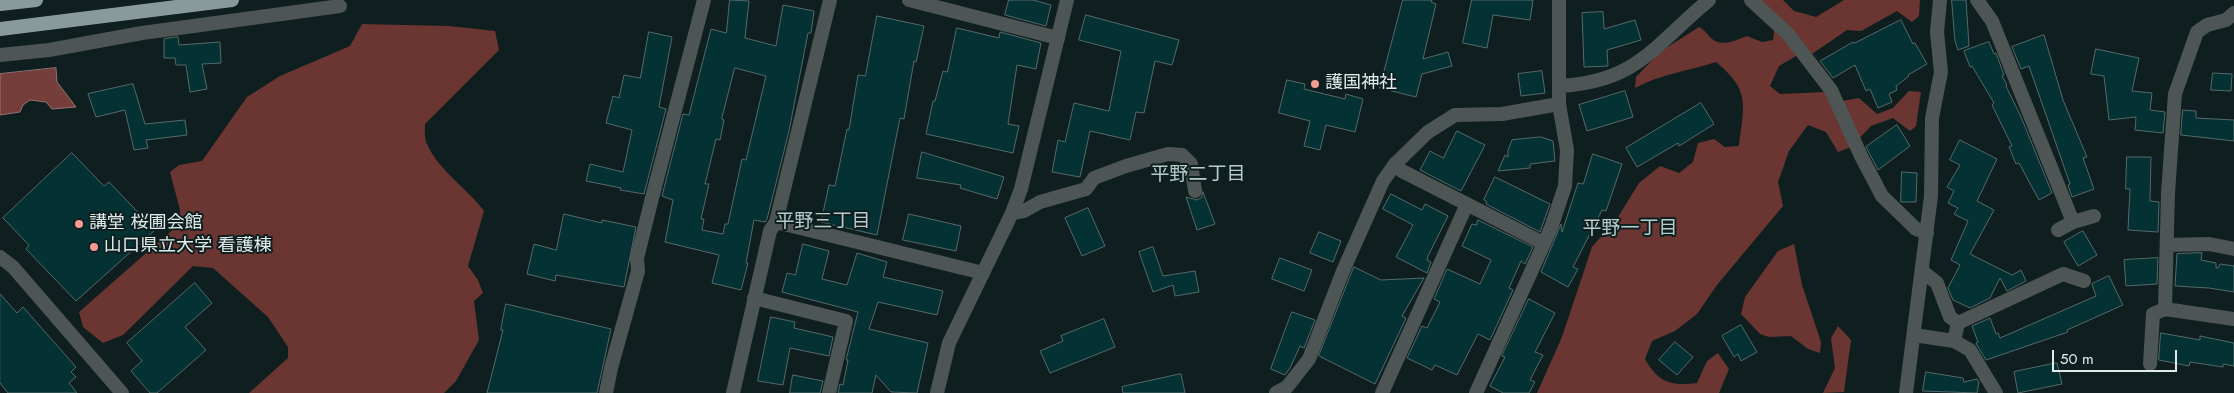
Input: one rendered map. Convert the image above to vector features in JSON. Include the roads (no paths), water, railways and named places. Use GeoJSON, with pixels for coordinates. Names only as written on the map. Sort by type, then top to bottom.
{"type":"FeatureCollection","features":[{"type":"Feature","properties":{"kind":"highway"},"geometry":{"type":"LineString","coordinates":[[0,4],[36,0]]}},
{"type":"Feature","properties":{"kind":"highway"},"geometry":{"type":"LineString","coordinates":[[0,29],[232,0]]}},
{"type":"Feature","properties":{"kind":"street"},"geometry":{"type":"LineString","coordinates":[[606,393],[610,368],[638,272],[637,258],[650,202],[704,0]]}},
{"type":"Feature","properties":{"kind":"street"},"geometry":{"type":"LineString","coordinates":[[733,393],[770,231],[776,222],[830,0]]}},
{"type":"Feature","properties":{"kind":"street"},"geometry":{"type":"LineString","coordinates":[[909,0],[1058,38]]}},
{"type":"Feature","properties":{"kind":"street"},"geometry":{"type":"LineString","coordinates":[[937,393],[950,343],[1012,213],[1021,189],[1067,0]]}},
{"type":"Feature","properties":{"kind":"street"},"geometry":{"type":"LineString","coordinates":[[1476,393],[1552,228],[1564,186],[1567,150],[1560,104],[1558,0]]}},
{"type":"Feature","properties":{"kind":"street"},"geometry":{"type":"LineString","coordinates":[[1559,86],[1579,85],[1608,78],[1628,70],[1646,57],[1709,0]]}},
{"type":"Feature","properties":{"kind":"street"},"geometry":{"type":"LineString","coordinates":[[1751,0],[1788,34],[1831,90],[1861,156],[1882,196],[1916,229],[1927,232]]}},
{"type":"Feature","properties":{"kind":"street"},"geometry":{"type":"LineString","coordinates":[[1906,393],[1931,196],[1932,118],[1942,72],[1936,32],[1940,0]]}},
{"type":"Feature","properties":{"kind":"street"},"geometry":{"type":"LineString","coordinates":[[1977,0],[1992,21],[2074,222]]}},
{"type":"Feature","properties":{"kind":"street"},"geometry":{"type":"LineString","coordinates":[[0,55],[49,50],[142,33],[340,6]]}},
{"type":"Feature","properties":{"kind":"street"},"geometry":{"type":"LineString","coordinates":[[2165,309],[2175,94],[2198,32],[2207,25],[2226,20],[2234,13]]}},
{"type":"Feature","properties":{"kind":"street"},"geometry":{"type":"LineString","coordinates":[[1284,391],[1310,359],[1343,271],[1383,181],[1395,164],[1428,132],[1455,115],[1502,114],[1560,104]]}},
{"type":"Feature","properties":{"kind":"street"},"geometry":{"type":"LineString","coordinates":[[1012,213],[1024,212],[1040,202],[1086,189],[1094,178],[1126,166],[1168,154],[1182,154],[1190,164],[1195,191]]}},
{"type":"Feature","properties":{"kind":"street"},"geometry":{"type":"LineString","coordinates":[[1395,164],[1402,171],[1544,243]]}},
{"type":"Feature","properties":{"kind":"street"},"geometry":{"type":"LineString","coordinates":[[1382,393],[1467,204]]}},
{"type":"Feature","properties":{"kind":"street"},"geometry":{"type":"LineString","coordinates":[[2058,230],[2074,222],[2094,216]]}},
{"type":"Feature","properties":{"kind":"street"},"geometry":{"type":"LineString","coordinates":[[776,222],[982,273]]}},
{"type":"Feature","properties":{"kind":"street"},"geometry":{"type":"LineString","coordinates":[[2167,245],[2210,244],[2234,249]]}},
{"type":"Feature","properties":{"kind":"street"},"geometry":{"type":"LineString","coordinates":[[0,257],[14,266],[122,393]]}},
{"type":"Feature","properties":{"kind":"street"},"geometry":{"type":"LineString","coordinates":[[1922,271],[1937,284],[1950,317],[1958,323]]}},
{"type":"Feature","properties":{"kind":"street"},"geometry":{"type":"LineString","coordinates":[[1958,323],[2063,274],[2084,281]]}},
{"type":"Feature","properties":{"kind":"street"},"geometry":{"type":"LineString","coordinates":[[754,298],[846,321],[829,393]]}},
{"type":"Feature","properties":{"kind":"street"},"geometry":{"type":"LineString","coordinates":[[2150,364],[2153,314],[2165,309],[2234,319]]}},
{"type":"Feature","properties":{"kind":"street"},"geometry":{"type":"LineString","coordinates":[[1954,341],[1958,323]]}},
{"type":"Feature","properties":{"kind":"street"},"geometry":{"type":"LineString","coordinates":[[1914,335],[1954,341],[1970,350],[1996,393]]}},
{"type":"Feature","properties":{"kind":"place","name":"護国神社"},"geometry":{"type":"Point","coordinates":[1315,84]}},
{"type":"Feature","properties":{"kind":"place","name":"講堂 桜圃会館"},"geometry":{"type":"Point","coordinates":[79,224]}},
{"type":"Feature","properties":{"kind":"place","name":"山口県立大学 看護棟"},"geometry":{"type":"Point","coordinates":[94,247]}},
{"type":"Feature","properties":{"kind":"district","name":"平野二丁目"},"geometry":{"type":"Point","coordinates":[1198,175]}},
{"type":"Feature","properties":{"kind":"district","name":"平野三丁目"},"geometry":{"type":"Point","coordinates":[823,222]}},
{"type":"Feature","properties":{"kind":"district","name":"平野一丁目"},"geometry":{"type":"Point","coordinates":[1630,229]}}]}
